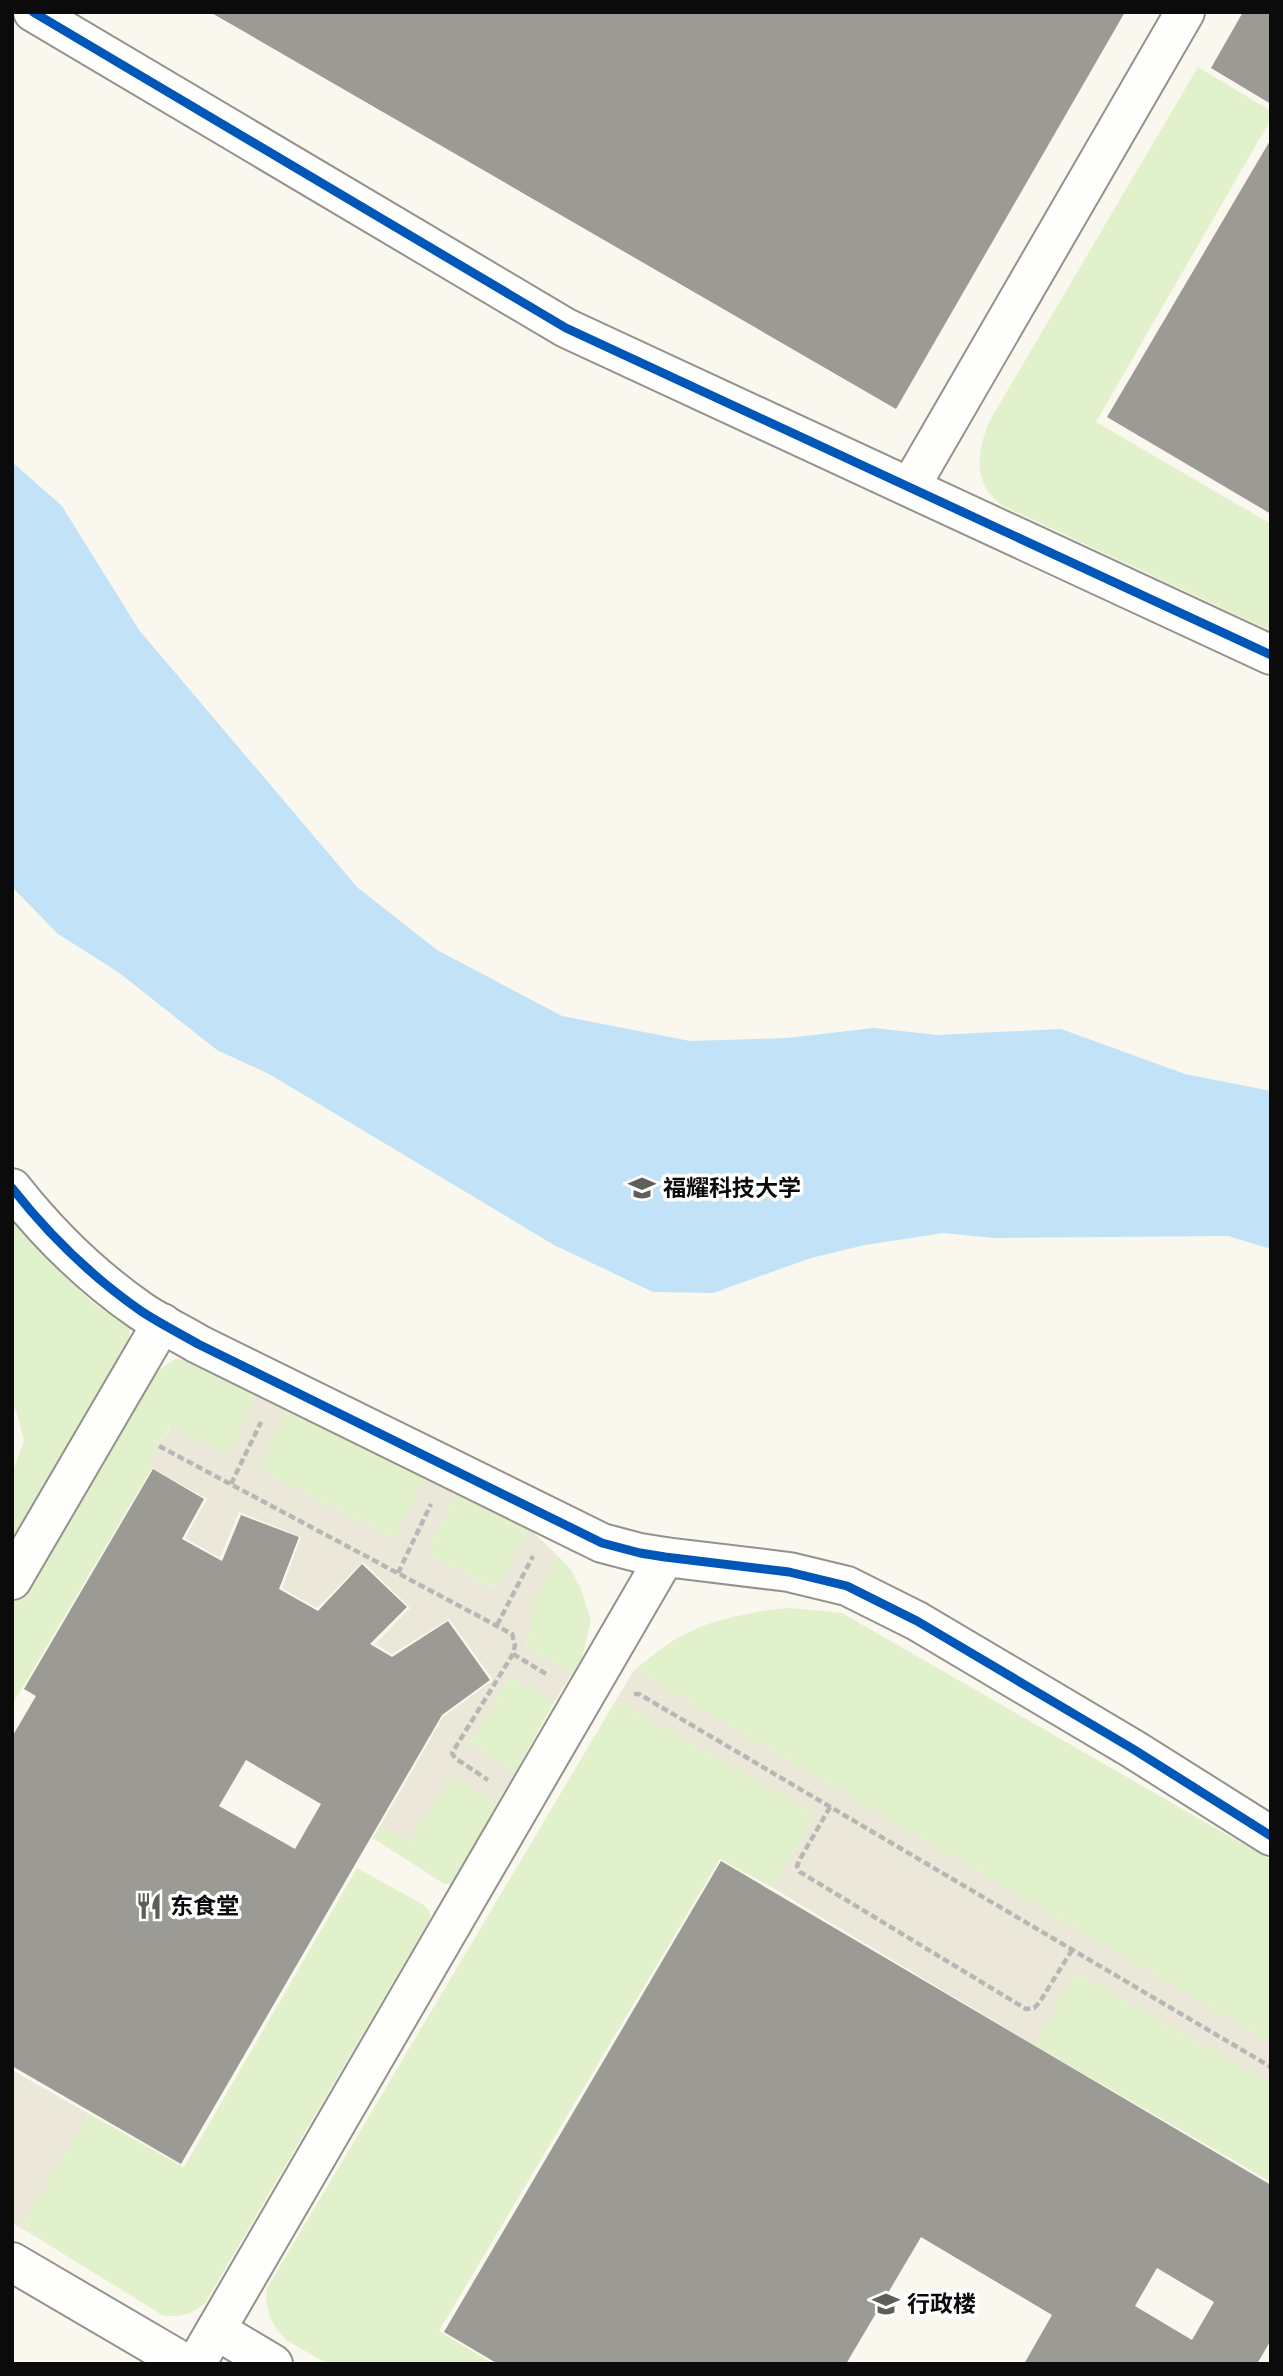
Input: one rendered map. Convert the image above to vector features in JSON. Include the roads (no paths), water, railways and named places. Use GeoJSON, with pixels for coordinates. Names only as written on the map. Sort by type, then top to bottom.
{"type":"FeatureCollection","features":[{"type":"Feature","properties":{"kind":"street"},"geometry":{"type":"LineString","coordinates":[[33,12],[566,328],[1271,655]]}},
{"type":"Feature","properties":{"kind":"street"},"geometry":{"type":"LineString","coordinates":[[910,487],[1185,12]]}},
{"type":"Feature","properties":{"kind":"street"},"geometry":{"type":"LineString","coordinates":[[12,1188],[54,1239],[109,1287],[198,1344],[602,1542],[640,1553],[789,1572],[847,1586],[917,1621],[1133,1749],[1271,1836]]}},
{"type":"Feature","properties":{"kind":"street"},"geometry":{"type":"LineString","coordinates":[[12,1580],[162,1323]]}},
{"type":"Feature","properties":{"kind":"street"},"geometry":{"type":"LineString","coordinates":[[196,2364],[665,1557]]}},
{"type":"Feature","properties":{"kind":"street"},"geometry":{"type":"LineString","coordinates":[[12,2262],[186,2364]]}},
{"type":"Feature","properties":{"kind":"street"},"geometry":{"type":"LineString","coordinates":[[216,2330],[273,2364]]}},
{"type":"Feature","properties":{"kind":"water"},"geometry":{"type":"Polygon","coordinates":[[[12,462],[62,506],[139,630],[357,887],[437,950],[562,1016],[690,1041],[787,1038],[874,1028],[937,1035],[1061,1029],[1185,1074],[1271,1091],[1271,1249],[1228,1236],[994,1238],[943,1233],[865,1245],[811,1258],[713,1293],[653,1292],[554,1245],[269,1074],[217,1050],[118,972],[58,934],[12,887],[12,462]]]}},
{"type":"Feature","properties":{"kind":"place","name":"福耀科技大学"},"geometry":{"type":"Point","coordinates":[642,1188]}},
{"type":"Feature","properties":{"kind":"place","name":"东食堂"},"geometry":{"type":"Point","coordinates":[149,1906]}},
{"type":"Feature","properties":{"kind":"place","name":"行政楼"},"geometry":{"type":"Point","coordinates":[886,2304]}}]}
